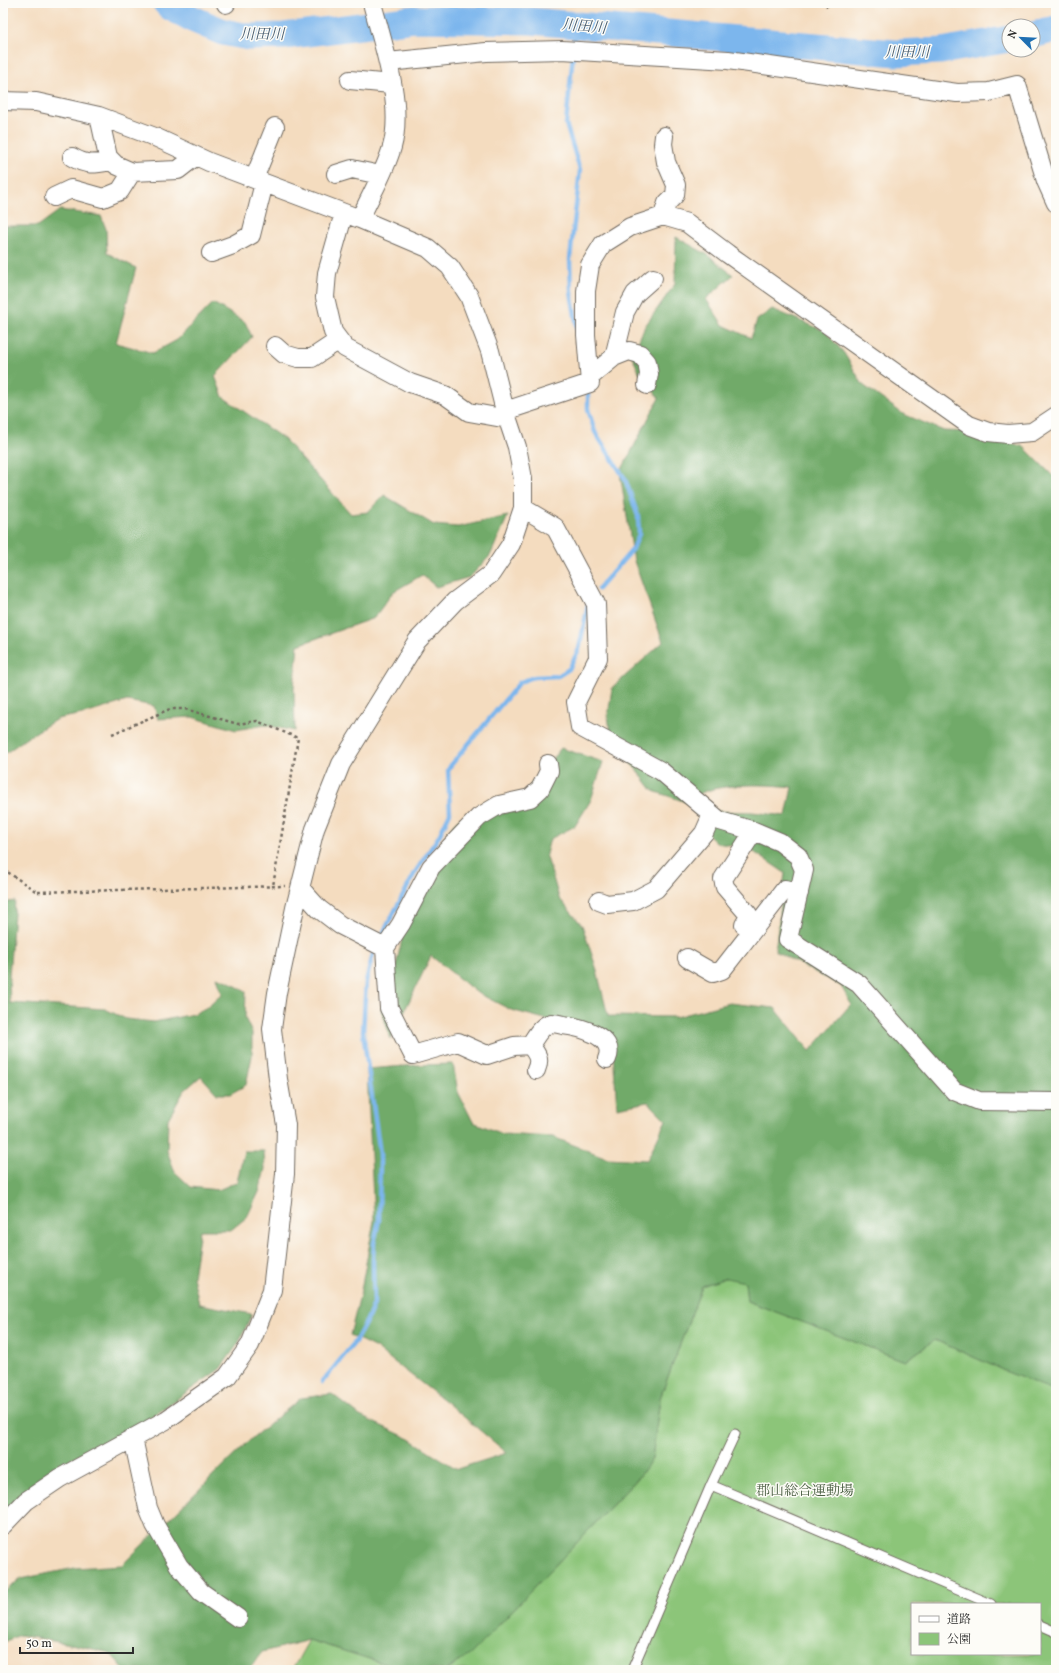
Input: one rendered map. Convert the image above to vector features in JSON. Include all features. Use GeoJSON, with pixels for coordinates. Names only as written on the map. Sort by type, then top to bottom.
{"type":"FeatureCollection","features":[{"type":"Feature","properties":{"kind":"street"},"geometry":{"type":"LineString","coordinates":[[373,6],[387,58],[395,113],[392,145],[380,175],[352,216],[327,273],[324,297],[333,332],[345,348],[410,383],[445,396],[469,412],[507,415],[590,382],[586,335],[586,291],[590,265],[602,244],[630,227],[663,216],[687,223],[728,254],[969,425],[988,432],[1008,434],[1032,432],[1056,416]]}},
{"type":"Feature","properties":{"kind":"street"},"geometry":{"type":"LineString","coordinates":[[387,58],[486,52],[562,50],[728,60],[957,93],[989,92],[1017,85],[1046,180],[1056,203]]}},
{"type":"Feature","properties":{"kind":"street"},"geometry":{"type":"LineString","coordinates":[[350,80],[391,84]]}},
{"type":"Feature","properties":{"kind":"street"},"geometry":{"type":"LineString","coordinates":[[3,101],[36,102],[99,116],[155,137],[196,156],[259,181],[352,216],[428,248],[450,267],[469,296],[490,351],[517,447],[523,479],[523,508],[511,544],[491,574],[455,601],[417,641],[341,764],[315,829],[300,887],[277,993],[272,1029],[278,1079],[286,1125],[285,1174],[272,1290],[250,1345],[227,1377],[166,1420],[60,1478],[26,1501],[3,1526]]}},
{"type":"Feature","properties":{"kind":"street"},"geometry":{"type":"LineString","coordinates":[[99,116],[108,157],[116,166],[132,172],[178,170],[196,156]]}},
{"type":"Feature","properties":{"kind":"street"},"geometry":{"type":"LineString","coordinates":[[211,252],[233,245],[251,235],[259,181],[275,127]]}},
{"type":"Feature","properties":{"kind":"street"},"geometry":{"type":"LineString","coordinates":[[663,216],[667,203],[675,195],[676,185],[666,162],[663,144],[664,136]]}},
{"type":"Feature","properties":{"kind":"street"},"geometry":{"type":"LineString","coordinates":[[72,157],[83,163],[98,164],[111,161]]}},
{"type":"Feature","properties":{"kind":"street"},"geometry":{"type":"LineString","coordinates":[[336,174],[344,170],[352,169],[380,175]]}},
{"type":"Feature","properties":{"kind":"street"},"geometry":{"type":"LineString","coordinates":[[54,197],[71,189],[103,198],[120,191],[132,172]]}},
{"type":"Feature","properties":{"kind":"street"},"geometry":{"type":"LineString","coordinates":[[614,357],[625,312],[635,294],[653,278]]}},
{"type":"Feature","properties":{"kind":"street"},"geometry":{"type":"LineString","coordinates":[[275,346],[284,354],[298,358],[312,358],[339,340]]}},
{"type":"Feature","properties":{"kind":"street"},"geometry":{"type":"LineString","coordinates":[[590,377],[614,357],[629,351],[640,354],[647,362],[650,374],[647,386]]}},
{"type":"Feature","properties":{"kind":"street"},"geometry":{"type":"LineString","coordinates":[[523,508],[555,527],[596,604],[598,658],[576,702],[580,727],[661,771],[720,821],[754,831],[780,842],[798,856],[804,870],[788,939],[859,984],[954,1091],[979,1101],[1056,1102]]}},
{"type":"Feature","properties":{"kind":"street"},"geometry":{"type":"LineString","coordinates":[[548,764],[549,771],[540,789],[530,798],[499,805],[479,817],[431,867],[385,948],[389,1008],[413,1055],[458,1042],[487,1055],[514,1046],[530,1045],[544,1027],[551,1023],[589,1030],[599,1037],[609,1048],[607,1059]]}},
{"type":"Feature","properties":{"kind":"street"},"geometry":{"type":"LineString","coordinates":[[599,901],[607,904],[633,900],[656,890],[704,833],[712,815]]}},
{"type":"Feature","properties":{"kind":"street"},"geometry":{"type":"LineString","coordinates":[[744,925],[748,914],[725,887],[723,879],[754,831]]}},
{"type":"Feature","properties":{"kind":"street"},"geometry":{"type":"LineString","coordinates":[[300,887],[319,909],[340,925],[385,948]]}},
{"type":"Feature","properties":{"kind":"street"},"geometry":{"type":"LineString","coordinates":[[687,958],[713,973],[722,970],[785,889],[799,893]]}},
{"type":"Feature","properties":{"kind":"street"},"geometry":{"type":"LineString","coordinates":[[530,1045],[538,1055],[539,1062],[536,1070]]}},
{"type":"Feature","properties":{"kind":"street"},"geometry":{"type":"LineString","coordinates":[[133,1438],[148,1508],[155,1524],[179,1566],[200,1592],[238,1618]]}},
{"type":"Feature","properties":{"kind":"lane"},"geometry":{"type":"LineString","coordinates":[[632,1670],[735,1434]]}},
{"type":"Feature","properties":{"kind":"lane"},"geometry":{"type":"LineString","coordinates":[[712,1485],[989,1603]]}},
{"type":"Feature","properties":{"kind":"lane"},"geometry":{"type":"LineString","coordinates":[[1041,1625],[1056,1632]]}},
{"type":"Feature","properties":{"kind":"path"},"geometry":{"type":"LineString","coordinates":[[112,734],[170,709],[185,709],[238,724],[257,721],[298,738],[273,886]]}},
{"type":"Feature","properties":{"kind":"path"},"geometry":{"type":"LineString","coordinates":[[3,869],[36,892],[273,886],[300,887]]}},
{"type":"Feature","properties":{"kind":"green space"},"geometry":{"type":"Polygon","coordinates":[[[60,210],[101,216],[106,229],[107,253],[136,268],[116,343],[153,353],[177,340],[213,303],[245,322],[252,337],[215,376],[223,397],[284,439],[351,514],[368,512],[384,495],[434,525],[458,527],[508,516],[490,556],[470,577],[436,587],[422,575],[393,592],[374,618],[298,645],[294,688],[295,731],[265,725],[236,730],[192,717],[158,719],[154,706],[127,701],[88,713],[57,719],[3,755],[3,226],[38,226],[60,210]]]}},
{"type":"Feature","properties":{"kind":"green space"},"geometry":{"type":"Polygon","coordinates":[[[676,237],[708,255],[733,275],[706,299],[723,325],[751,338],[757,320],[772,309],[825,331],[844,353],[863,385],[903,414],[944,431],[977,432],[1024,447],[1056,479],[1056,1391],[1007,1372],[935,1340],[905,1361],[747,1301],[745,1282],[726,1278],[702,1286],[660,1398],[652,1459],[639,1477],[471,1654],[446,1670],[405,1670],[309,1640],[262,1652],[249,1670],[125,1670],[110,1653],[76,1645],[19,1635],[3,1643],[3,1593],[20,1579],[75,1568],[122,1565],[252,1438],[301,1398],[332,1394],[360,1416],[410,1439],[457,1469],[507,1453],[446,1402],[376,1348],[350,1335],[360,1295],[374,1221],[367,1069],[453,1064],[458,1092],[473,1122],[503,1134],[553,1137],[607,1158],[647,1160],[666,1120],[648,1102],[617,1108],[612,1037],[511,1010],[476,992],[431,956],[391,1039],[381,1010],[394,974],[406,922],[430,859],[457,820],[498,800],[525,792],[561,748],[603,762],[591,800],[575,826],[550,839],[546,854],[559,898],[582,925],[596,967],[608,1016],[676,1017],[729,1003],[775,1008],[810,1051],[851,1004],[841,986],[775,951],[785,873],[748,848],[716,843],[697,821],[714,811],[752,812],[786,816],[792,787],[746,785],[722,787],[701,793],[689,803],[653,791],[636,769],[612,745],[608,716],[612,688],[663,642],[634,561],[620,473],[659,398],[640,374],[632,356],[645,326],[675,284],[676,237]]]}},
{"type":"Feature","properties":{"kind":"green space"},"geometry":{"type":"Polygon","coordinates":[[[15,901],[9,976],[10,1003],[105,1009],[126,1019],[154,1022],[194,1014],[209,1006],[222,994],[217,977],[228,981],[246,992],[245,1018],[252,1033],[252,1056],[246,1085],[230,1094],[217,1094],[201,1076],[184,1091],[168,1119],[167,1151],[175,1172],[191,1187],[218,1190],[237,1182],[244,1151],[264,1151],[265,1169],[259,1192],[247,1217],[231,1230],[200,1230],[193,1277],[199,1304],[252,1314],[238,1344],[220,1369],[141,1424],[52,1469],[16,1499],[3,1514],[3,903],[15,901]]]}},
{"type":"Feature","properties":{"kind":"green space","name":"郡山総合運動場"},"geometry":{"type":"Polygon","coordinates":[[[726,1277],[745,1282],[747,1301],[905,1361],[935,1340],[1007,1372],[1056,1391],[1056,1670],[446,1670],[471,1654],[639,1477],[652,1459],[660,1398],[702,1286],[726,1277]]]}},
{"type":"Feature","properties":{"kind":"green space"},"geometry":{"type":"Polygon","coordinates":[[[309,1640],[405,1670],[292,1670],[309,1640]]]}},
{"type":"Feature","properties":{"kind":"waterway","name":"川田川"},"geometry":{"type":"LineString","coordinates":[[166,3],[170,7],[195,20],[223,32],[249,37],[284,36],[414,19],[531,21],[896,53],[941,51],[1001,40]]}},
{"type":"Feature","properties":{"kind":"waterway"},"geometry":{"type":"LineString","coordinates":[[574,47],[575,25]]}},
{"type":"Feature","properties":{"kind":"waterway","name":"川田川"},"geometry":{"type":"LineString","coordinates":[[1041,33],[1056,29]]}},
{"type":"Feature","properties":{"kind":"waterway"},"geometry":{"type":"LineString","coordinates":[[573,55],[566,124],[580,170],[570,259],[571,292],[578,333]]}},
{"type":"Feature","properties":{"kind":"waterway"},"geometry":{"type":"LineString","coordinates":[[588,394],[588,409],[595,432],[625,479],[638,516],[639,534],[633,549],[598,589]]}},
{"type":"Feature","properties":{"kind":"waterway"},"geometry":{"type":"LineString","coordinates":[[381,937],[416,871],[439,836],[450,813],[448,770],[451,765],[520,682],[534,677],[558,676],[569,669],[579,649],[588,605]]}},
{"type":"Feature","properties":{"kind":"waterway"},"geometry":{"type":"LineString","coordinates":[[322,1382],[355,1342],[374,1304],[373,1261],[374,1243],[379,1220],[380,1154],[363,1032],[366,981],[373,954]]}}]}
